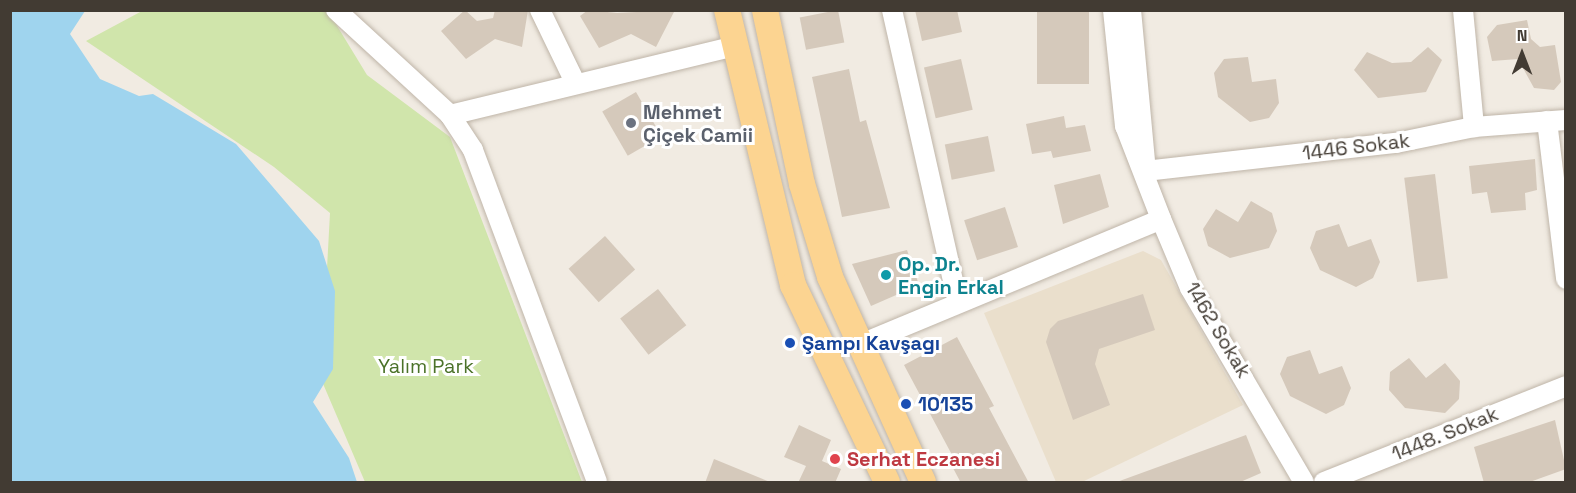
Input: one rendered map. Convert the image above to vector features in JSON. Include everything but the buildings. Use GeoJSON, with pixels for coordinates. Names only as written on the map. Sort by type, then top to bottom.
{"type":"FeatureCollection","features":[{"type":"Feature","properties":{"kind":"main road"},"geometry":{"type":"LineString","coordinates":[[727,10],[793,285],[887,483]]}},
{"type":"Feature","properties":{"kind":"main road"},"geometry":{"type":"LineString","coordinates":[[765,10],[802,184],[830,277],[923,483]]}},
{"type":"Feature","properties":{"kind":"street"},"geometry":{"type":"LineString","coordinates":[[336,10],[450,115],[473,150],[597,483]]}},
{"type":"Feature","properties":{"kind":"street"},"geometry":{"type":"LineString","coordinates":[[540,10],[576,84]]}},
{"type":"Feature","properties":{"kind":"street"},"geometry":{"type":"LineString","coordinates":[[892,10],[958,303]]}},
{"type":"Feature","properties":{"kind":"street","name":"1462 Sokak"},"geometry":{"type":"LineString","coordinates":[[1113,10],[1125,126],[1145,171],[1161,219],[1190,288],[1304,483]]}},
{"type":"Feature","properties":{"kind":"street","name":"1462 Sokak"},"geometry":{"type":"LineString","coordinates":[[1131,10],[1145,171]]}},
{"type":"Feature","properties":{"kind":"street"},"geometry":{"type":"LineString","coordinates":[[1463,10],[1474,127]]}},
{"type":"Feature","properties":{"kind":"street"},"geometry":{"type":"LineString","coordinates":[[450,115],[735,46]]}},
{"type":"Feature","properties":{"kind":"street"},"geometry":{"type":"LineString","coordinates":[[1556,120],[1566,279]]}},
{"type":"Feature","properties":{"kind":"street","name":"1446 Sokak"},"geometry":{"type":"LineString","coordinates":[[1145,171],[1396,143],[1474,127],[1556,120]]}},
{"type":"Feature","properties":{"kind":"street"},"geometry":{"type":"LineString","coordinates":[[859,345],[1161,219]]}},
{"type":"Feature","properties":{"kind":"street","name":"1448. Sokak"},"geometry":{"type":"LineString","coordinates":[[1324,483],[1566,386]]}},
{"type":"Feature","properties":{"kind":"shaded area"},"geometry":{"type":"Polygon","coordinates":[[[1143,251],[1161,260],[1243,405],[1082,482],[1056,482],[984,313],[1143,251]]]}},
{"type":"Feature","properties":{"kind":"green space","name":"Yalım Park"},"geometry":{"type":"Polygon","coordinates":[[[142,11],[328,11],[367,75],[450,137],[582,482],[365,482],[321,379],[330,213],[274,167],[86,41],[142,11]]]}},
{"type":"Feature","properties":{"kind":"water"},"geometry":{"type":"Polygon","coordinates":[[[10,11],[85,11],[70,34],[100,79],[139,96],[153,94],[236,144],[319,241],[335,291],[333,369],[313,402],[349,458],[357,482],[11,482],[10,11]]]}},
{"type":"Feature","properties":{"kind":"place","name":"Mehmet Çiçek Camii"},"geometry":{"type":"Point","coordinates":[631,123]}},
{"type":"Feature","properties":{"kind":"place","name":"Op. Dr. Engin Erkal"},"geometry":{"type":"Point","coordinates":[886,275]}},
{"type":"Feature","properties":{"kind":"place","name":"Şampı Kavşagı"},"geometry":{"type":"Point","coordinates":[790,343]}},
{"type":"Feature","properties":{"kind":"place","name":"10135"},"geometry":{"type":"Point","coordinates":[906,404]}},
{"type":"Feature","properties":{"kind":"place","name":"Serhat Eczanesi"},"geometry":{"type":"Point","coordinates":[835,459]}}]}
